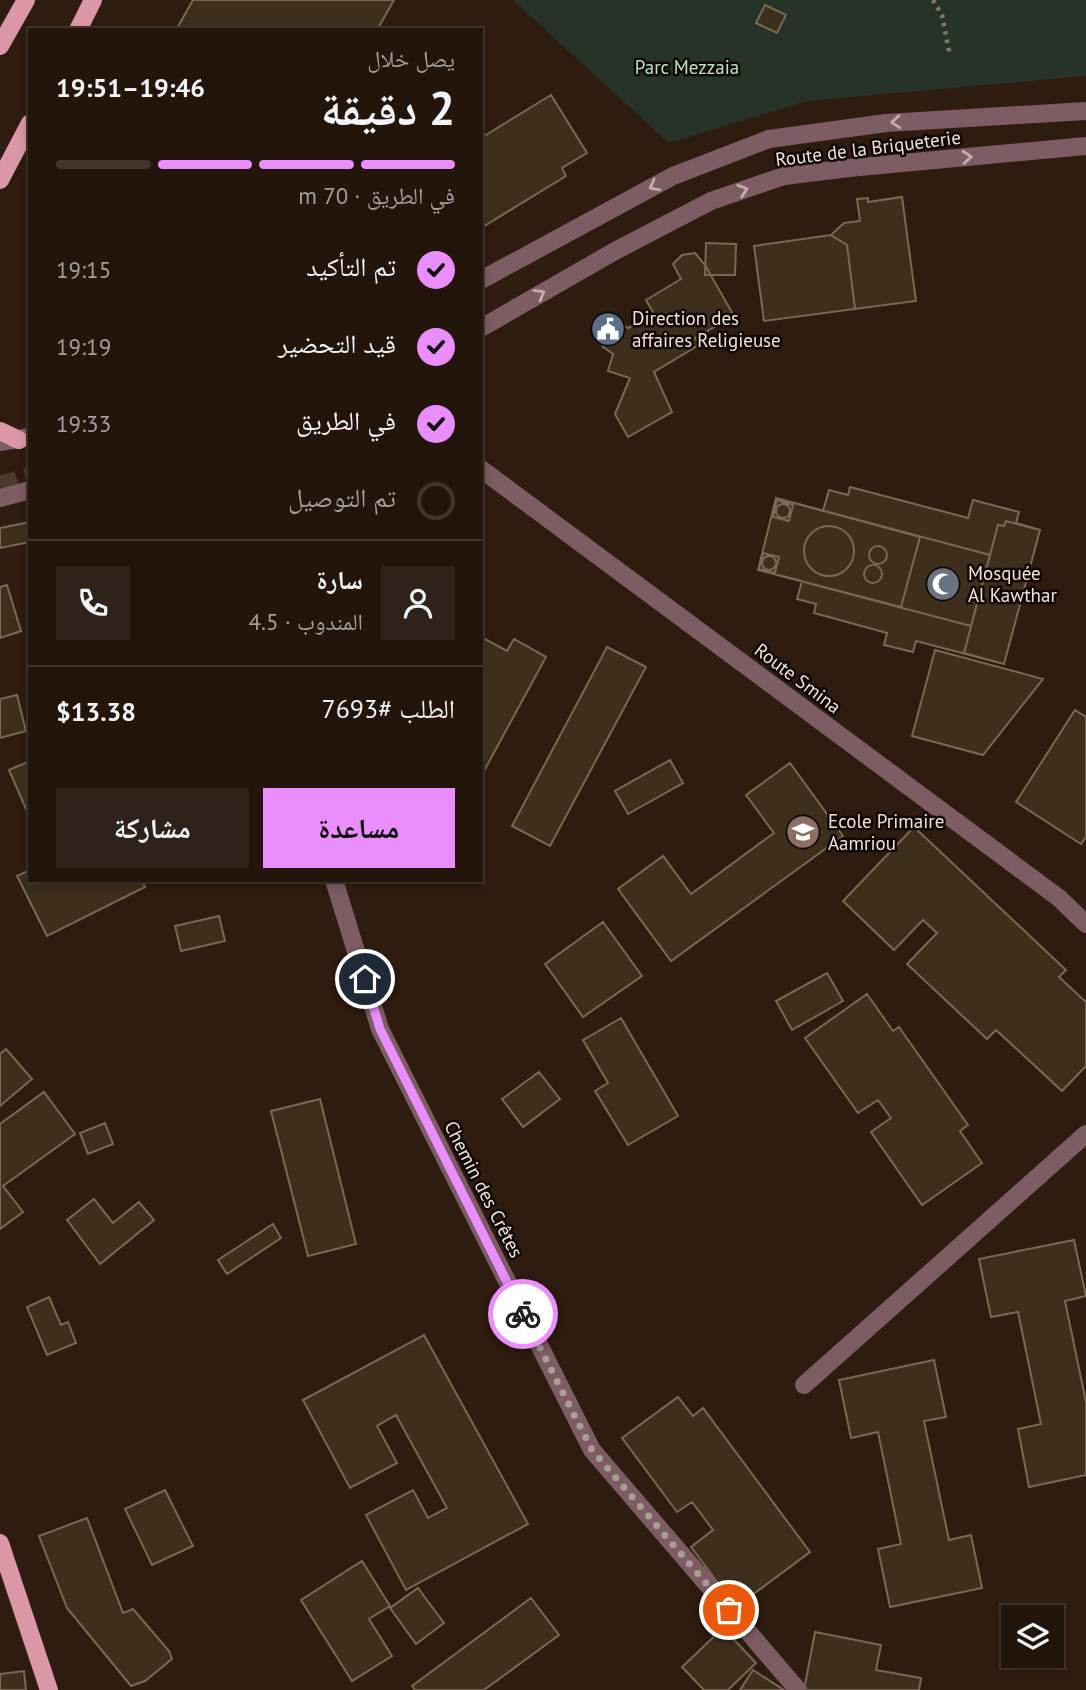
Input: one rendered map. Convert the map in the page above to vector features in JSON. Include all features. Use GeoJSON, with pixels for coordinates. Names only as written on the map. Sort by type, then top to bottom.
{"type":"FeatureCollection","features":[{"type":"Feature","properties":{"kind":"main road"},"geometry":{"type":"LineString","coordinates":[[0,46],[26,0]]}},
{"type":"Feature","properties":{"kind":"main road"},"geometry":{"type":"LineString","coordinates":[[79,28],[93,0]]}},
{"type":"Feature","properties":{"kind":"main road"},"geometry":{"type":"LineString","coordinates":[[0,180],[28,126]]}},
{"type":"Feature","properties":{"kind":"main road"},"geometry":{"type":"LineString","coordinates":[[0,430],[24,438]]}},
{"type":"Feature","properties":{"kind":"main road"},"geometry":{"type":"LineString","coordinates":[[0,1543],[49,1690]]}},
{"type":"Feature","properties":{"kind":"street","name":"Route de la Briqueterie"},"geometry":{"type":"LineString","coordinates":[[483,279],[673,176],[769,139],[886,123],[1086,111]]}},
{"type":"Feature","properties":{"kind":"street","name":"Route de la Briqueterie"},"geometry":{"type":"LineString","coordinates":[[483,327],[615,251],[711,201],[784,176],[849,167],[1086,146]]}},
{"type":"Feature","properties":{"kind":"street"},"geometry":{"type":"LineString","coordinates":[[0,442],[24,438]]}},
{"type":"Feature","properties":{"kind":"street","name":"Route Smina"},"geometry":{"type":"LineString","coordinates":[[483,470],[1059,898],[1086,924]]}},
{"type":"Feature","properties":{"kind":"street"},"geometry":{"type":"LineString","coordinates":[[0,498],[28,491]]}},
{"type":"Feature","properties":{"kind":"street","name":"Chemin des Crêtes"},"geometry":{"type":"LineString","coordinates":[[335,882],[380,1029],[592,1450],[798,1690]]}},
{"type":"Feature","properties":{"kind":"street"},"geometry":{"type":"LineString","coordinates":[[804,1385],[1086,1134]]}},
{"type":"Feature","properties":{"kind":"path"},"geometry":{"type":"LineString","coordinates":[[933,0],[942,15],[950,57]]}},
{"type":"Feature","properties":{"kind":"green space","name":"Parc Mezzaia"},"geometry":{"type":"Polygon","coordinates":[[[513,0],[1086,0],[1086,76],[807,101],[669,143],[513,0]]]}},
{"type":"Feature","properties":{"kind":"building"},"geometry":{"type":"Polygon","coordinates":[[[193,0],[394,0],[378,28],[177,28],[193,0]]]}},
{"type":"Feature","properties":{"kind":"building"},"geometry":{"type":"Polygon","coordinates":[[[765,5],[786,15],[777,33],[756,23],[765,5]]]}},
{"type":"Feature","properties":{"kind":"building"},"geometry":{"type":"Polygon","coordinates":[[[551,95],[587,153],[562,168],[566,176],[483,227],[483,137],[551,95]]]}},
{"type":"Feature","properties":{"kind":"building"},"geometry":{"type":"Polygon","coordinates":[[[902,197],[916,301],[855,309],[847,245],[831,235],[844,223],[860,221],[857,199],[868,198],[868,202],[902,197]]]}},
{"type":"Feature","properties":{"kind":"building"},"geometry":{"type":"Polygon","coordinates":[[[831,235],[847,245],[855,309],[764,321],[754,246],[831,235]]]}},
{"type":"Feature","properties":{"kind":"building"},"geometry":{"type":"Polygon","coordinates":[[[706,243],[736,244],[735,275],[705,275],[706,243]]]}},
{"type":"Feature","properties":{"kind":"building"},"geometry":{"type":"Polygon","coordinates":[[[695,253],[705,265],[734,316],[695,338],[699,345],[654,372],[672,412],[628,437],[615,414],[630,378],[608,371],[613,354],[603,347],[600,334],[619,322],[628,328],[654,314],[646,300],[681,279],[673,264],[682,255],[695,253]]]}},
{"type":"Feature","properties":{"kind":"building"},"geometry":{"type":"Polygon","coordinates":[[[850,487],[968,518],[973,500],[1019,512],[1016,523],[1040,530],[1004,664],[916,641],[913,652],[884,645],[887,633],[814,613],[816,604],[797,599],[802,581],[758,570],[776,498],[823,511],[829,490],[848,495],[850,487]]]}},
{"type":"Feature","properties":{"kind":"building"},"geometry":{"type":"Polygon","coordinates":[[[776,498],[920,537],[901,607],[758,570],[776,498]]]}},
{"type":"Feature","properties":{"kind":"building"},"geometry":{"type":"Polygon","coordinates":[[[776,498],[990,555],[971,626],[758,570],[776,498]]]}},
{"type":"Feature","properties":{"kind":"building"},"geometry":{"type":"Polygon","coordinates":[[[777,500],[793,505],[789,521],[773,517],[777,500]]]}},
{"type":"Feature","properties":{"kind":"building"},"geometry":{"type":"Polygon","coordinates":[[[783,504],[788,506],[788,516],[783,518],[778,516],[776,511],[778,506],[783,504]]]}},
{"type":"Feature","properties":{"kind":"building"},"geometry":{"type":"Polygon","coordinates":[[[1006,521],[1040,530],[1004,664],[964,653],[998,525],[1004,526],[1006,521]]]}},
{"type":"Feature","properties":{"kind":"building"},"geometry":{"type":"Polygon","coordinates":[[[28,522],[28,542],[0,548],[0,528],[28,522]]]}},
{"type":"Feature","properties":{"kind":"building"},"geometry":{"type":"Polygon","coordinates":[[[829,526],[847,533],[854,551],[847,569],[829,576],[811,569],[804,551],[811,533],[829,526]]]}},
{"type":"Feature","properties":{"kind":"building"},"geometry":{"type":"Polygon","coordinates":[[[874,546],[882,546],[887,555],[885,562],[874,564],[869,559],[869,551],[874,546]]]}},
{"type":"Feature","properties":{"kind":"building"},"geometry":{"type":"Polygon","coordinates":[[[763,553],[779,557],[775,573],[759,569],[763,553]]]}},
{"type":"Feature","properties":{"kind":"building"},"geometry":{"type":"Polygon","coordinates":[[[769,556],[774,558],[774,568],[769,570],[764,568],[762,563],[764,558],[769,556]]]}},
{"type":"Feature","properties":{"kind":"building"},"geometry":{"type":"Polygon","coordinates":[[[869,565],[877,565],[882,574],[880,581],[869,583],[864,578],[864,570],[869,565]]]}},
{"type":"Feature","properties":{"kind":"building"},"geometry":{"type":"Polygon","coordinates":[[[7,585],[21,631],[0,638],[0,587],[7,585]]]}},
{"type":"Feature","properties":{"kind":"building"},"geometry":{"type":"Polygon","coordinates":[[[483,638],[507,651],[514,639],[546,657],[484,771],[483,638]]]}},
{"type":"Feature","properties":{"kind":"building"},"geometry":{"type":"Polygon","coordinates":[[[607,647],[646,667],[550,846],[512,826],[607,647]]]}},
{"type":"Feature","properties":{"kind":"building"},"geometry":{"type":"Polygon","coordinates":[[[935,650],[1043,679],[983,755],[912,736],[935,650]]]}},
{"type":"Feature","properties":{"kind":"building"},"geometry":{"type":"Polygon","coordinates":[[[17,695],[26,731],[0,738],[0,699],[17,695]]]}},
{"type":"Feature","properties":{"kind":"building"},"geometry":{"type":"Polygon","coordinates":[[[1075,710],[1086,717],[1086,837],[1081,844],[1016,802],[1075,710]]]}},
{"type":"Feature","properties":{"kind":"building"},"geometry":{"type":"Polygon","coordinates":[[[670,760],[683,783],[628,814],[615,791],[670,760]]]}},
{"type":"Feature","properties":{"kind":"building"},"geometry":{"type":"Polygon","coordinates":[[[28,762],[28,813],[9,770],[28,762]]]}},
{"type":"Feature","properties":{"kind":"building"},"geometry":{"type":"Polygon","coordinates":[[[790,763],[843,836],[671,961],[618,889],[663,856],[691,894],[774,833],[746,795],[790,763]]]}},
{"type":"Feature","properties":{"kind":"building"},"geometry":{"type":"Polygon","coordinates":[[[914,827],[1066,970],[1059,977],[1086,1002],[1086,1066],[1062,1091],[996,1030],[987,1039],[907,964],[937,933],[923,920],[894,950],[843,901],[914,827]]]}},
{"type":"Feature","properties":{"kind":"building"},"geometry":{"type":"Polygon","coordinates":[[[28,871],[28,882],[143,882],[145,887],[47,936],[17,876],[28,871]]]}},
{"type":"Feature","properties":{"kind":"building"},"geometry":{"type":"Polygon","coordinates":[[[219,916],[225,941],[181,951],[175,926],[219,916]]]}},
{"type":"Feature","properties":{"kind":"building"},"geometry":{"type":"Polygon","coordinates":[[[603,922],[642,976],[583,1017],[545,964],[603,922]]]}},
{"type":"Feature","properties":{"kind":"building"},"geometry":{"type":"Polygon","coordinates":[[[827,973],[843,1001],[792,1030],[776,1001],[827,973]]]}},
{"type":"Feature","properties":{"kind":"building"},"geometry":{"type":"Polygon","coordinates":[[[867,994],[893,1031],[899,1027],[968,1125],[960,1131],[982,1163],[922,1205],[871,1132],[891,1118],[878,1100],[858,1113],[805,1038],[867,994]]]}},
{"type":"Feature","properties":{"kind":"building"},"geometry":{"type":"Polygon","coordinates":[[[621,1018],[678,1116],[628,1145],[595,1091],[608,1083],[583,1040],[621,1018]]]}},
{"type":"Feature","properties":{"kind":"building"},"geometry":{"type":"Polygon","coordinates":[[[6,1049],[32,1079],[0,1106],[0,1054],[6,1049]]]}},
{"type":"Feature","properties":{"kind":"building"},"geometry":{"type":"Polygon","coordinates":[[[539,1072],[560,1099],[523,1127],[502,1099],[539,1072]]]}},
{"type":"Feature","properties":{"kind":"building"},"geometry":{"type":"Polygon","coordinates":[[[44,1092],[75,1134],[3,1186],[23,1212],[0,1229],[0,1124],[44,1092]]]}},
{"type":"Feature","properties":{"kind":"building"},"geometry":{"type":"Polygon","coordinates":[[[320,1099],[356,1244],[308,1256],[271,1111],[320,1099]]]}},
{"type":"Feature","properties":{"kind":"building"},"geometry":{"type":"Polygon","coordinates":[[[105,1123],[113,1144],[88,1154],[80,1133],[105,1123]]]}},
{"type":"Feature","properties":{"kind":"building"},"geometry":{"type":"Polygon","coordinates":[[[94,1199],[113,1223],[139,1202],[154,1220],[100,1264],[67,1220],[94,1199]]]}},
{"type":"Feature","properties":{"kind":"building"},"geometry":{"type":"Polygon","coordinates":[[[273,1224],[281,1238],[227,1274],[218,1260],[273,1224]]]}},
{"type":"Feature","properties":{"kind":"building"},"geometry":{"type":"Polygon","coordinates":[[[1074,1240],[1086,1296],[1065,1301],[1086,1402],[1086,1475],[1029,1487],[1018,1429],[1041,1424],[1018,1312],[991,1317],[979,1259],[1074,1240]]]}},
{"type":"Feature","properties":{"kind":"building"},"geometry":{"type":"Polygon","coordinates":[[[49,1297],[61,1325],[68,1322],[76,1343],[47,1355],[27,1307],[49,1297]]]}},
{"type":"Feature","properties":{"kind":"building"},"geometry":{"type":"Polygon","coordinates":[[[424,1335],[528,1524],[406,1590],[366,1515],[413,1490],[428,1518],[447,1508],[396,1415],[377,1426],[397,1463],[350,1488],[303,1400],[424,1335]]]}},
{"type":"Feature","properties":{"kind":"building"},"geometry":{"type":"Polygon","coordinates":[[[934,1360],[946,1417],[924,1421],[949,1540],[971,1535],[982,1588],[890,1607],[878,1549],[901,1544],[878,1432],[851,1438],[839,1380],[934,1360]]]}},
{"type":"Feature","properties":{"kind":"building"},"geometry":{"type":"Polygon","coordinates":[[[678,1397],[693,1416],[703,1408],[810,1552],[736,1607],[691,1547],[713,1530],[692,1502],[677,1512],[622,1438],[678,1397]]]}},
{"type":"Feature","properties":{"kind":"building"},"geometry":{"type":"Polygon","coordinates":[[[165,1490],[193,1546],[152,1565],[125,1509],[165,1490]]]}},
{"type":"Feature","properties":{"kind":"building"},"geometry":{"type":"Polygon","coordinates":[[[87,1518],[123,1613],[133,1609],[169,1651],[172,1659],[145,1681],[131,1686],[67,1608],[39,1536],[87,1518]]]}},
{"type":"Feature","properties":{"kind":"building"},"geometry":{"type":"Polygon","coordinates":[[[362,1561],[390,1606],[369,1619],[392,1656],[352,1681],[301,1600],[362,1561]]]}},
{"type":"Feature","properties":{"kind":"building"},"geometry":{"type":"Polygon","coordinates":[[[418,1588],[444,1623],[416,1644],[390,1608],[418,1588]]]}},
{"type":"Feature","properties":{"kind":"building"},"geometry":{"type":"Polygon","coordinates":[[[531,1598],[559,1635],[484,1690],[415,1690],[412,1686],[531,1598]]]}},
{"type":"Feature","properties":{"kind":"building"},"geometry":{"type":"Polygon","coordinates":[[[723,1628],[756,1663],[728,1690],[704,1690],[682,1667],[723,1628]]]}},
{"type":"Feature","properties":{"kind":"building"},"geometry":{"type":"Polygon","coordinates":[[[815,1632],[881,1645],[876,1670],[921,1678],[919,1690],[804,1690],[815,1632]]]}},
{"type":"Feature","properties":{"kind":"building"},"geometry":{"type":"Polygon","coordinates":[[[753,1670],[784,1690],[740,1690],[753,1670]]]}},
{"type":"Feature","properties":{"kind":"building"},"geometry":{"type":"Polygon","coordinates":[[[24,1671],[26,1690],[0,1690],[0,1674],[24,1671]]]}},
{"type":"Feature","properties":{"kind":"tunnel"},"geometry":{"type":"LineString","coordinates":[[0,485],[28,477]]}},
{"type":"Feature","properties":{"kind":"way so far"},"geometry":{"type":"LineString","coordinates":[[523,1314],[592,1450],[729,1610]]}},
{"type":"Feature","properties":{"kind":"place","name":"Direction des affaires Religieuse"},"geometry":{"type":"Point","coordinates":[608,329]}},
{"type":"Feature","properties":{"kind":"place","name":"Mosquée Al Kawthar"},"geometry":{"type":"Point","coordinates":[943,584]}},
{"type":"Feature","properties":{"kind":"place","name":"Ecole Primaire Aamriou"},"geometry":{"type":"Point","coordinates":[803,832]}},
{"type":"Feature","properties":{"kind":"route"},"geometry":{"type":"LineString","coordinates":[[365,979],[380,1029],[523,1314]]}}]}
